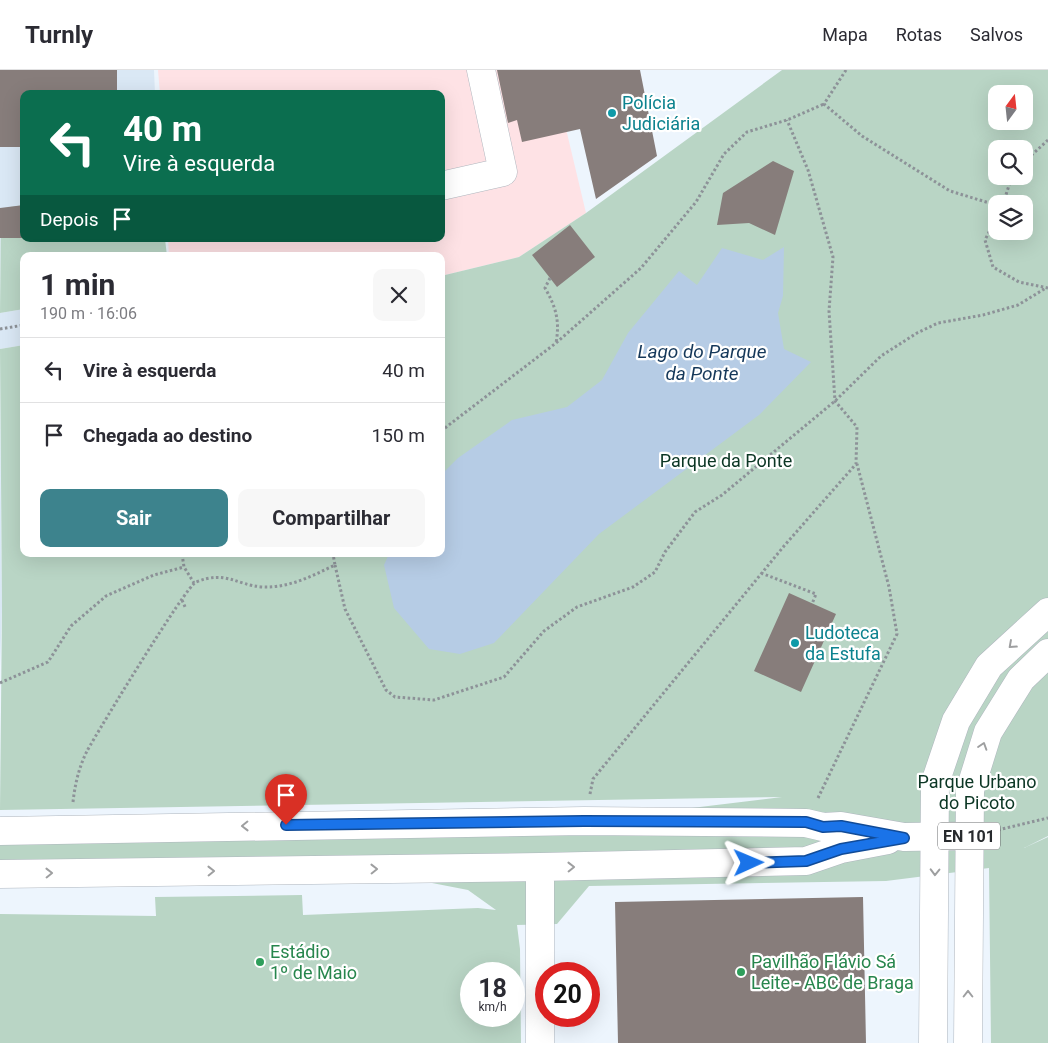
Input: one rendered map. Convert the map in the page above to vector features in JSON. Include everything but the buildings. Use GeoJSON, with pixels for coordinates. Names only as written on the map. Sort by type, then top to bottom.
{"type":"FeatureCollection","features":[{"type":"Feature","properties":{"kind":"main road"},"geometry":{"type":"LineString","coordinates":[[445,185],[503,172],[481,70]]}},
{"type":"Feature","properties":{"kind":"main road","name":"EN 101"},"geometry":{"type":"LineString","coordinates":[[933,1043],[935,783],[956,721],[989,666],[1048,612]]}},
{"type":"Feature","properties":{"kind":"main road","name":"EN 101"},"geometry":{"type":"LineString","coordinates":[[968,1043],[982,834],[970,790],[988,732],[1021,679],[1048,653]]}},
{"type":"Feature","properties":{"kind":"main road"},"geometry":{"type":"LineString","coordinates":[[0,831],[70,828],[584,821],[806,822],[823,827],[841,826],[904,838]]}},
{"type":"Feature","properties":{"kind":"main road"},"geometry":{"type":"LineString","coordinates":[[0,874],[540,867],[806,861],[841,849],[904,838],[935,838],[982,834]]}},
{"type":"Feature","properties":{"kind":"main road"},"geometry":{"type":"LineString","coordinates":[[540,867],[540,1043]]}},
{"type":"Feature","properties":{"kind":"path"},"geometry":{"type":"LineString","coordinates":[[445,428],[556,343],[641,268],[696,202],[724,154],[747,132],[787,120],[824,104],[846,70]]}},
{"type":"Feature","properties":{"kind":"path"},"geometry":{"type":"LineString","coordinates":[[824,104],[862,136],[950,192],[988,204]]}},
{"type":"Feature","properties":{"kind":"path"},"geometry":{"type":"LineString","coordinates":[[787,120],[808,170],[833,257],[829,311],[835,402],[857,427],[856,464],[889,587],[897,634],[806,822]]}},
{"type":"Feature","properties":{"kind":"path"},"geometry":{"type":"LineString","coordinates":[[1033,154],[1048,140]]}},
{"type":"Feature","properties":{"kind":"path"},"geometry":{"type":"LineString","coordinates":[[988,234],[985,240],[993,268],[1019,282],[1047,288]]}},
{"type":"Feature","properties":{"kind":"path"},"geometry":{"type":"LineString","coordinates":[[550,278],[545,288],[556,307],[559,327],[556,343]]}},
{"type":"Feature","properties":{"kind":"path"},"geometry":{"type":"LineString","coordinates":[[334,557],[346,609],[386,690],[395,697],[434,700],[504,677],[544,631],[577,607],[633,587],[655,572],[665,552],[694,512],[722,495],[835,402],[881,356],[917,333],[938,323],[983,315],[1018,305],[1047,288]]}},
{"type":"Feature","properties":{"kind":"path"},"geometry":{"type":"LineString","coordinates":[[0,329],[20,326]]}},
{"type":"Feature","properties":{"kind":"path"},"geometry":{"type":"LineString","coordinates":[[584,821],[593,779],[761,573],[856,464]]}},
{"type":"Feature","properties":{"kind":"path"},"geometry":{"type":"LineString","coordinates":[[182,557],[184,567],[194,583]]}},
{"type":"Feature","properties":{"kind":"path"},"geometry":{"type":"LineString","coordinates":[[70,828],[75,781],[87,752],[182,599],[194,583],[215,576],[263,587],[298,583],[335,565]]}},
{"type":"Feature","properties":{"kind":"path"},"geometry":{"type":"LineString","coordinates":[[0,683],[48,662],[71,626],[106,596],[154,575],[184,567]]}},
{"type":"Feature","properties":{"kind":"path"},"geometry":{"type":"LineString","coordinates":[[761,573],[816,594],[812,604]]}},
{"type":"Feature","properties":{"kind":"path"},"geometry":{"type":"LineString","coordinates":[[182,599],[186,609]]}},
{"type":"Feature","properties":{"kind":"path"},"geometry":{"type":"LineString","coordinates":[[982,834],[1048,818]]}},
{"type":"Feature","properties":{"kind":"shaded area"},"geometry":{"type":"Polygon","coordinates":[[[0,70],[154,70],[155,90],[20,90],[20,206],[11,207],[1,212],[0,287],[0,70]]]}},
{"type":"Feature","properties":{"kind":"shaded area"},"geometry":{"type":"Polygon","coordinates":[[[158,70],[552,70],[586,213],[519,257],[445,275],[445,252],[169,252],[168,242],[445,242],[445,90],[160,90],[158,70]]]}},
{"type":"Feature","properties":{"kind":"shaded area"},"geometry":{"type":"Polygon","coordinates":[[[20,310],[20,346],[0,349],[0,313],[20,310]]]}},
{"type":"Feature","properties":{"kind":"shaded area"},"geometry":{"type":"Polygon","coordinates":[[[0,401],[2,608],[0,666],[0,401]]]}},
{"type":"Feature","properties":{"kind":"green space","name":"Parque da Ponte"},"geometry":{"type":"Polygon","coordinates":[[[782,70],[1048,70],[1048,836],[1024,848],[1048,837],[1048,1043],[991,1043],[989,868],[886,881],[589,886],[557,924],[517,925],[520,962],[460,962],[460,1027],[521,1027],[521,1043],[0,1043],[0,914],[156,916],[155,897],[302,895],[303,915],[478,908],[496,910],[468,890],[360,869],[0,874],[0,831],[584,821],[782,797],[0,810],[2,608],[0,349],[20,346],[20,557],[445,557],[445,275],[519,257],[586,213],[782,70]]]}},
{"type":"Feature","properties":{"kind":"green space"},"geometry":{"type":"Polygon","coordinates":[[[20,206],[20,242],[165,242],[167,252],[20,252],[20,310],[0,313],[1,211],[20,206]]]}},
{"type":"Feature","properties":{"kind":"water","name":"Lago do Parque da Ponte"},"geometry":{"type":"Polygon","coordinates":[[[784,247],[783,296],[778,313],[784,349],[811,362],[759,415],[599,534],[494,643],[460,654],[429,649],[394,608],[384,565],[388,557],[445,557],[445,471],[458,458],[512,420],[567,407],[602,380],[628,333],[679,271],[697,285],[722,248],[763,260],[784,247]]]}},
{"type":"Feature","properties":{"kind":"place","name":"Polícia Judiciária"},"geometry":{"type":"Point","coordinates":[612,113]}},
{"type":"Feature","properties":{"kind":"place","name":"Ludoteca da Estufa"},"geometry":{"type":"Point","coordinates":[795,643]}},
{"type":"Feature","properties":{"kind":"place","name":"Estádio 1º de Maio"},"geometry":{"type":"Point","coordinates":[260,962]}},
{"type":"Feature","properties":{"kind":"place","name":"Pavilhão Flávio Sá Leite - ABC de Braga"},"geometry":{"type":"Point","coordinates":[741,972]}},
{"type":"Feature","properties":{"kind":"route"},"geometry":{"type":"LineString","coordinates":[[286,825],[584,821],[806,822],[823,827],[841,826],[904,838],[841,849],[806,861],[749,863]]}},
{"type":"Feature","properties":{"kind":"park label","name":"Parque Urbano do Picoto"},"geometry":{"type":"Point","coordinates":[977,792]}}]}
